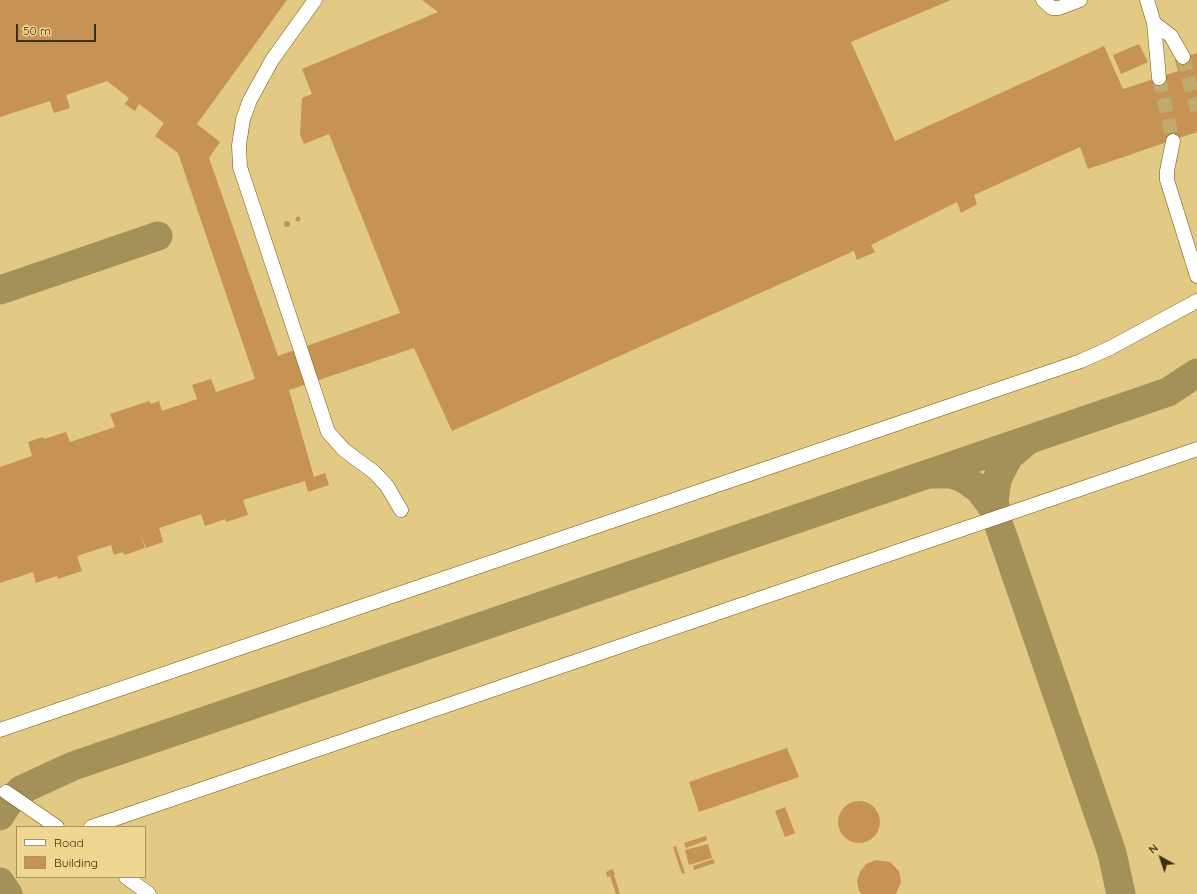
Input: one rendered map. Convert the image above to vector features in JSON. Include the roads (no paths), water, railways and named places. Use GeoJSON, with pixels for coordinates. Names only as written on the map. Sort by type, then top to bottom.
{"type":"FeatureCollection","features":[{"type":"Feature","properties":{"kind":"lane"},"geometry":{"type":"LineString","coordinates":[[315,0],[272,60],[250,100],[243,119],[239,145],[240,167],[328,432],[344,450],[374,472],[387,486],[401,510]]}},
{"type":"Feature","properties":{"kind":"lane"},"geometry":{"type":"LineString","coordinates":[[1043,0],[1052,8],[1059,8],[1080,0]]}},
{"type":"Feature","properties":{"kind":"lane"},"geometry":{"type":"LineString","coordinates":[[1147,0],[1154,23],[1159,78]]}},
{"type":"Feature","properties":{"kind":"lane"},"geometry":{"type":"LineString","coordinates":[[1154,23],[1171,36],[1183,57]]}},
{"type":"Feature","properties":{"kind":"lane"},"geometry":{"type":"LineString","coordinates":[[1173,141],[1167,171],[1167,180],[1197,276]]}},
{"type":"Feature","properties":{"kind":"lane"},"geometry":{"type":"LineString","coordinates":[[0,730],[1081,361],[1110,348],[1197,301]]}},
{"type":"Feature","properties":{"kind":"lane"},"geometry":{"type":"LineString","coordinates":[[95,826],[105,824],[1197,449]]}},
{"type":"Feature","properties":{"kind":"lane"},"geometry":{"type":"LineString","coordinates":[[6,792],[56,826]]}},
{"type":"Feature","properties":{"kind":"lane"},"geometry":{"type":"LineString","coordinates":[[127,878],[149,894]]}},
{"type":"Feature","properties":{"kind":"tunnel"},"geometry":{"type":"LineString","coordinates":[[1183,57],[1197,111]]}},
{"type":"Feature","properties":{"kind":"tunnel"},"geometry":{"type":"LineString","coordinates":[[1159,78],[1173,141]]}}]}
